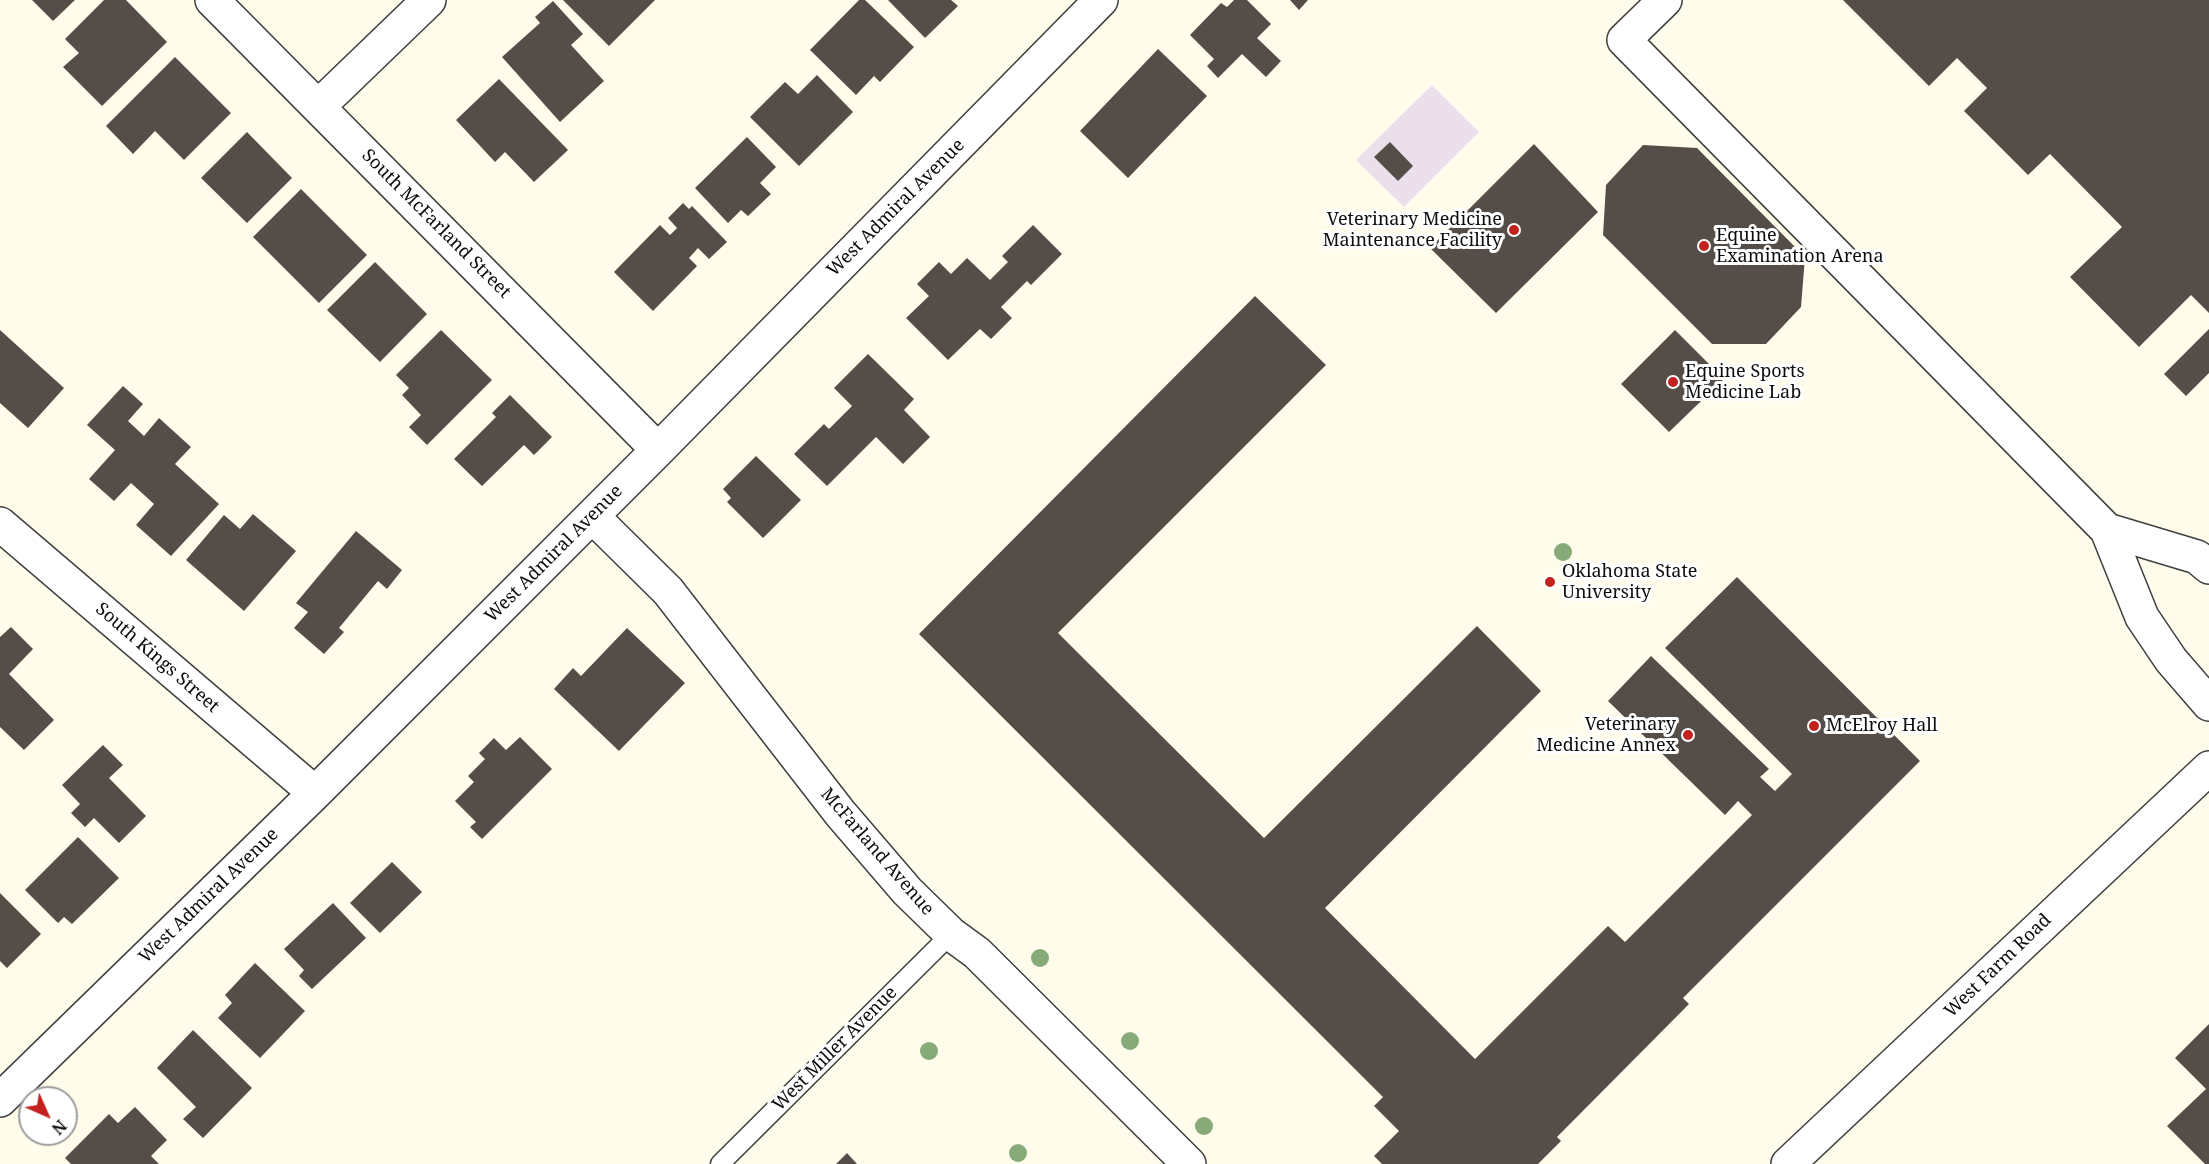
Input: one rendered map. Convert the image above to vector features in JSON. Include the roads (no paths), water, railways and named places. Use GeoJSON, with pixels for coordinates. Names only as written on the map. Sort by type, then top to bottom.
{"type":"FeatureCollection","features":[{"type":"Feature","properties":{"kind":"street","name":"South McFarland Street"},"geometry":{"type":"LineString","coordinates":[[212,0],[658,450]]}},
{"type":"Feature","properties":{"kind":"street"},"geometry":{"type":"LineString","coordinates":[[319,106],[429,0]]}},
{"type":"Feature","properties":{"kind":"street","name":"West Admiral Avenue"},"geometry":{"type":"LineString","coordinates":[[0,1100],[315,793],[658,450],[1101,0]]}},
{"type":"Feature","properties":{"kind":"street"},"geometry":{"type":"LineString","coordinates":[[1665,0],[1624,40],[2107,530],[2142,617],[2171,660],[2209,704]]}},
{"type":"Feature","properties":{"kind":"street","name":"McFarland Avenue"},"geometry":{"type":"LineString","coordinates":[[592,516],[668,591],[840,813],[907,891],[951,934],[977,953],[1189,1164]]}},
{"type":"Feature","properties":{"kind":"street","name":"South Kings Street"},"geometry":{"type":"LineString","coordinates":[[0,524],[315,793]]}},
{"type":"Feature","properties":{"kind":"street"},"geometry":{"type":"LineString","coordinates":[[2107,530],[2197,557],[2209,567]]}},
{"type":"Feature","properties":{"kind":"street","name":"West Farm Road"},"geometry":{"type":"LineString","coordinates":[[1788,1164],[2209,768]]}},
{"type":"Feature","properties":{"kind":"lane","name":"West Miller Avenue"},"geometry":{"type":"LineString","coordinates":[[720,1164],[951,934]]}},
{"type":"Feature","properties":{"kind":"place","name":"Veterinary Medicine Maintenance Facility"},"geometry":{"type":"Point","coordinates":[1514,230]}},
{"type":"Feature","properties":{"kind":"place","name":"Equine Examination Arena"},"geometry":{"type":"Point","coordinates":[1704,246]}},
{"type":"Feature","properties":{"kind":"place","name":"Equine Sports Medicine Lab"},"geometry":{"type":"Point","coordinates":[1673,382]}},
{"type":"Feature","properties":{"kind":"place","name":"Oklahoma State University"},"geometry":{"type":"Point","coordinates":[1550,582]}},
{"type":"Feature","properties":{"kind":"place","name":"McElroy Hall"},"geometry":{"type":"Point","coordinates":[1814,726]}},
{"type":"Feature","properties":{"kind":"place","name":"Veterinary Medicine Annex"},"geometry":{"type":"Point","coordinates":[1688,735]}}]}
